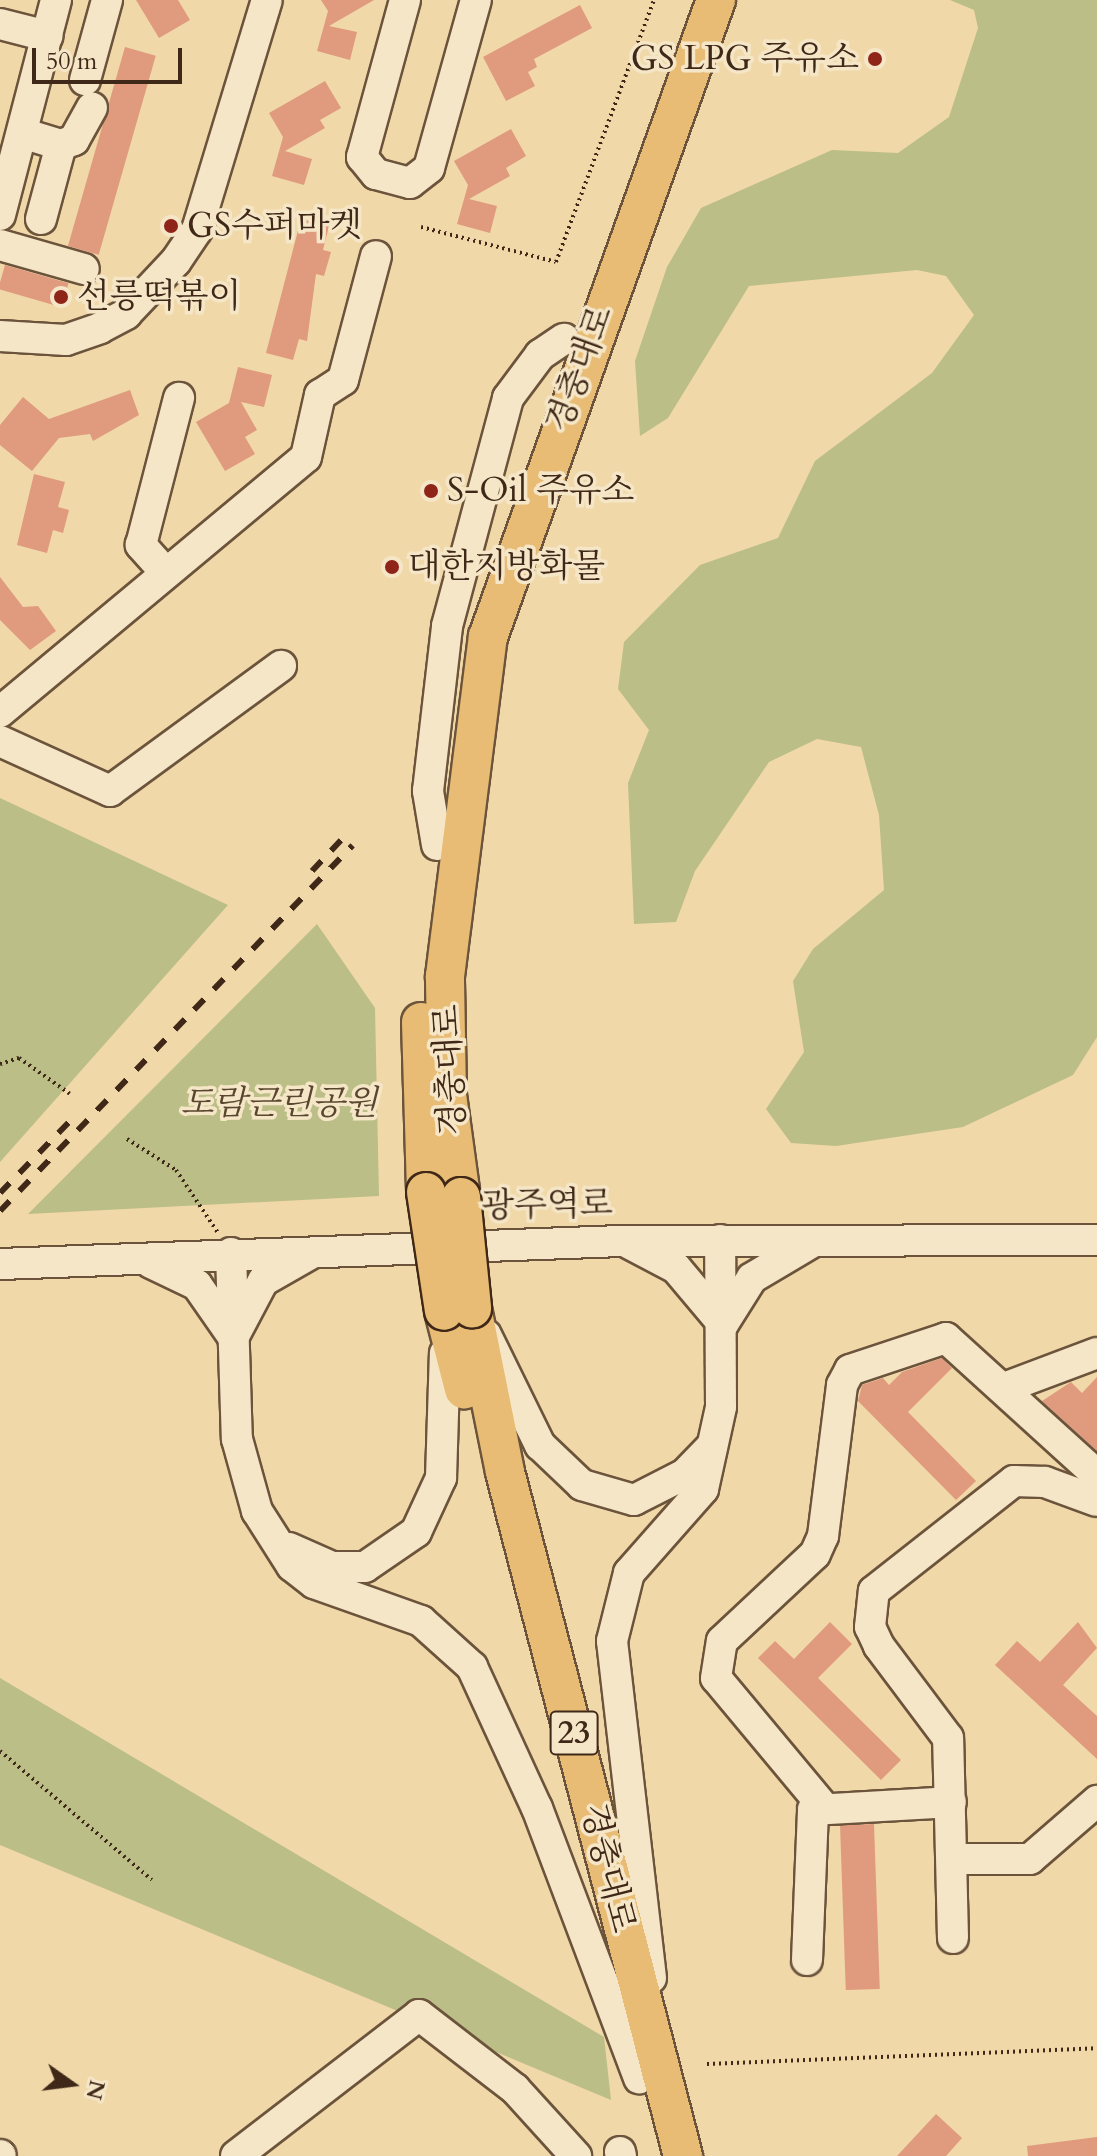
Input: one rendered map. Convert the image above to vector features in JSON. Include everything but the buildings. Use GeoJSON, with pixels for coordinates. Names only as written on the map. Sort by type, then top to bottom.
{"type":"FeatureCollection","features":[{"type":"Feature","properties":{"kind":"main road","name":"경충대로"},"geometry":{"type":"LineString","coordinates":[[659,2156],[651,2079],[505,1472],[458,1309],[421,981],[437,845],[470,626],[491,544],[688,0]]}},
{"type":"Feature","properties":{"kind":"main road","name":"경충대로"},"geometry":{"type":"LineString","coordinates":[[444,1195],[447,1095],[445,976],[488,637],[716,0]]}},
{"type":"Feature","properties":{"kind":"main road","name":"경충대로"},"geometry":{"type":"LineString","coordinates":[[651,2079],[683,2156]]}},
{"type":"Feature","properties":{"kind":"street"},"geometry":{"type":"LineString","coordinates":[[0,215],[56,0]]}},
{"type":"Feature","properties":{"kind":"street"},"geometry":{"type":"LineString","coordinates":[[22,133],[61,145],[82,134],[107,0]]}},
{"type":"Feature","properties":{"kind":"street"},"geometry":{"type":"LineString","coordinates":[[0,336],[66,340],[100,328],[162,280],[197,230],[267,0]]}},
{"type":"Feature","properties":{"kind":"street"},"geometry":{"type":"LineString","coordinates":[[405,0],[362,157],[376,174],[410,183],[429,168],[476,0]]}},
{"type":"Feature","properties":{"kind":"street"},"geometry":{"type":"LineString","coordinates":[[0,24],[47,36]]}},
{"type":"Feature","properties":{"kind":"street"},"geometry":{"type":"LineString","coordinates":[[41,219],[61,145]]}},
{"type":"Feature","properties":{"kind":"street"},"geometry":{"type":"LineString","coordinates":[[0,245],[84,269]]}},
{"type":"Feature","properties":{"kind":"street"},"geometry":{"type":"LineString","coordinates":[[0,712],[306,457],[320,395],[343,380],[376,256]]}},
{"type":"Feature","properties":{"kind":"street"},"geometry":{"type":"LineString","coordinates":[[166,573],[141,545],[179,398]]}},
{"type":"Feature","properties":{"kind":"street"},"geometry":{"type":"LineString","coordinates":[[0,741],[110,791],[281,666]]}},
{"type":"Feature","properties":{"kind":"street"},"geometry":{"type":"LineString","coordinates":[[723,1324],[733,1300],[772,1261],[824,1237]]}},
{"type":"Feature","properties":{"kind":"street","name":"광주역로"},"geometry":{"type":"LineString","coordinates":[[0,1264],[320,1249],[621,1241],[824,1237],[1097,1240]]}},
{"type":"Feature","properties":{"kind":"street"},"geometry":{"type":"LineString","coordinates":[[651,2079],[609,1667],[617,1604],[629,1573],[703,1489],[714,1444],[723,1324],[720,1240]]}},
{"type":"Feature","properties":{"kind":"street"},"geometry":{"type":"LineString","coordinates":[[621,1241],[676,1268],[723,1324]]}},
{"type":"Feature","properties":{"kind":"street"},"geometry":{"type":"LineString","coordinates":[[233,1338],[263,1281],[320,1249]]}},
{"type":"Feature","properties":{"kind":"street"},"geometry":{"type":"LineString","coordinates":[[231,1253],[237,1439],[257,1511],[292,1566],[314,1583],[421,1621],[472,1667],[537,1808],[651,2079]]}},
{"type":"Feature","properties":{"kind":"street"},"geometry":{"type":"LineString","coordinates":[[142,1259],[197,1285],[233,1338]]}},
{"type":"Feature","properties":{"kind":"street"},"geometry":{"type":"LineString","coordinates":[[458,1309],[540,1445],[582,1485],[634,1500],[685,1474],[714,1444]]}},
{"type":"Feature","properties":{"kind":"street"},"geometry":{"type":"LineString","coordinates":[[278,1541],[332,1567],[365,1567],[416,1532],[441,1478],[458,1309]]}},
{"type":"Feature","properties":{"kind":"street"},"geometry":{"type":"LineString","coordinates":[[822,1805],[716,1678],[722,1641],[815,1554],[842,1385],[850,1370],[946,1338],[1097,1475]]}},
{"type":"Feature","properties":{"kind":"street"},"geometry":{"type":"LineString","coordinates":[[1004,1388],[1097,1353]]}},
{"type":"Feature","properties":{"kind":"street"},"geometry":{"type":"LineString","coordinates":[[953,1938],[948,1738],[879,1646],[870,1627],[874,1591],[1014,1481],[1045,1482],[1097,1501]]}},
{"type":"Feature","properties":{"kind":"street"},"geometry":{"type":"LineString","coordinates":[[952,1859],[1030,1859],[1097,1801]]}},
{"type":"Feature","properties":{"kind":"street"},"geometry":{"type":"LineString","coordinates":[[807,1960],[808,1822],[822,1805],[951,1802]]}},
{"type":"Feature","properties":{"kind":"street"},"geometry":{"type":"LineString","coordinates":[[236,2156],[419,2015],[515,2089],[576,2156]]}},
{"type":"Feature","properties":{"kind":"path"},"geometry":{"type":"LineString","coordinates":[[421,227],[556,262],[654,0]]}},
{"type":"Feature","properties":{"kind":"path"},"geometry":{"type":"LineString","coordinates":[[0,1064],[19,1058],[70,1094]]}},
{"type":"Feature","properties":{"kind":"path"},"geometry":{"type":"LineString","coordinates":[[127,1139],[176,1170],[231,1253]]}},
{"type":"Feature","properties":{"kind":"path"},"geometry":{"type":"LineString","coordinates":[[0,1751],[152,1880]]}},
{"type":"Feature","properties":{"kind":"path"},"geometry":{"type":"LineString","coordinates":[[707,2064],[1097,2048]]}},
{"type":"Feature","properties":{"kind":"green space"},"geometry":{"type":"Polygon","coordinates":[[[950,0],[1097,0],[1097,1037],[1073,1075],[963,1127],[836,1146],[791,1143],[766,1109],[804,1052],[793,981],[813,949],[884,890],[879,815],[861,747],[817,739],[769,762],[695,871],[676,922],[634,924],[628,783],[649,730],[618,689],[624,642],[700,565],[778,538],[815,461],[932,373],[974,315],[946,276],[917,270],[749,286],[668,418],[640,436],[635,361],[667,267],[701,208],[832,150],[898,153],[949,117],[978,28],[974,10],[950,0]]]}},
{"type":"Feature","properties":{"kind":"green space","name":"도람근린공원"},"geometry":{"type":"Polygon","coordinates":[[[0,798],[228,905],[0,1162],[0,798]]]}},
{"type":"Feature","properties":{"kind":"green space","name":"도람근린공원"},"geometry":{"type":"Polygon","coordinates":[[[317,924],[375,1008],[379,1196],[28,1214],[317,924]]]}},
{"type":"Feature","properties":{"kind":"green space"},"geometry":{"type":"Polygon","coordinates":[[[0,1678],[604,2037],[611,2100],[0,1845],[0,1678]]]}},
{"type":"Feature","properties":{"kind":"railway"},"geometry":{"type":"LineString","coordinates":[[312,871],[345,836]]}},
{"type":"Feature","properties":{"kind":"railway"},"geometry":{"type":"LineString","coordinates":[[0,1211],[353,845]]}},
{"type":"Feature","properties":{"kind":"railway"},"geometry":{"type":"LineString","coordinates":[[0,1193],[73,1118]]}},
{"type":"Feature","properties":{"kind":"place","name":"GS LPG 주유소"},"geometry":{"type":"Point","coordinates":[875,59]}},
{"type":"Feature","properties":{"kind":"place","name":"GS수퍼마켓"},"geometry":{"type":"Point","coordinates":[171,226]}},
{"type":"Feature","properties":{"kind":"place","name":"선릉떡볶이"},"geometry":{"type":"Point","coordinates":[61,297]}},
{"type":"Feature","properties":{"kind":"place","name":"S-Oil 주유소"},"geometry":{"type":"Point","coordinates":[431,491]}},
{"type":"Feature","properties":{"kind":"place","name":"대한지방화물"},"geometry":{"type":"Point","coordinates":[392,567]}}]}
